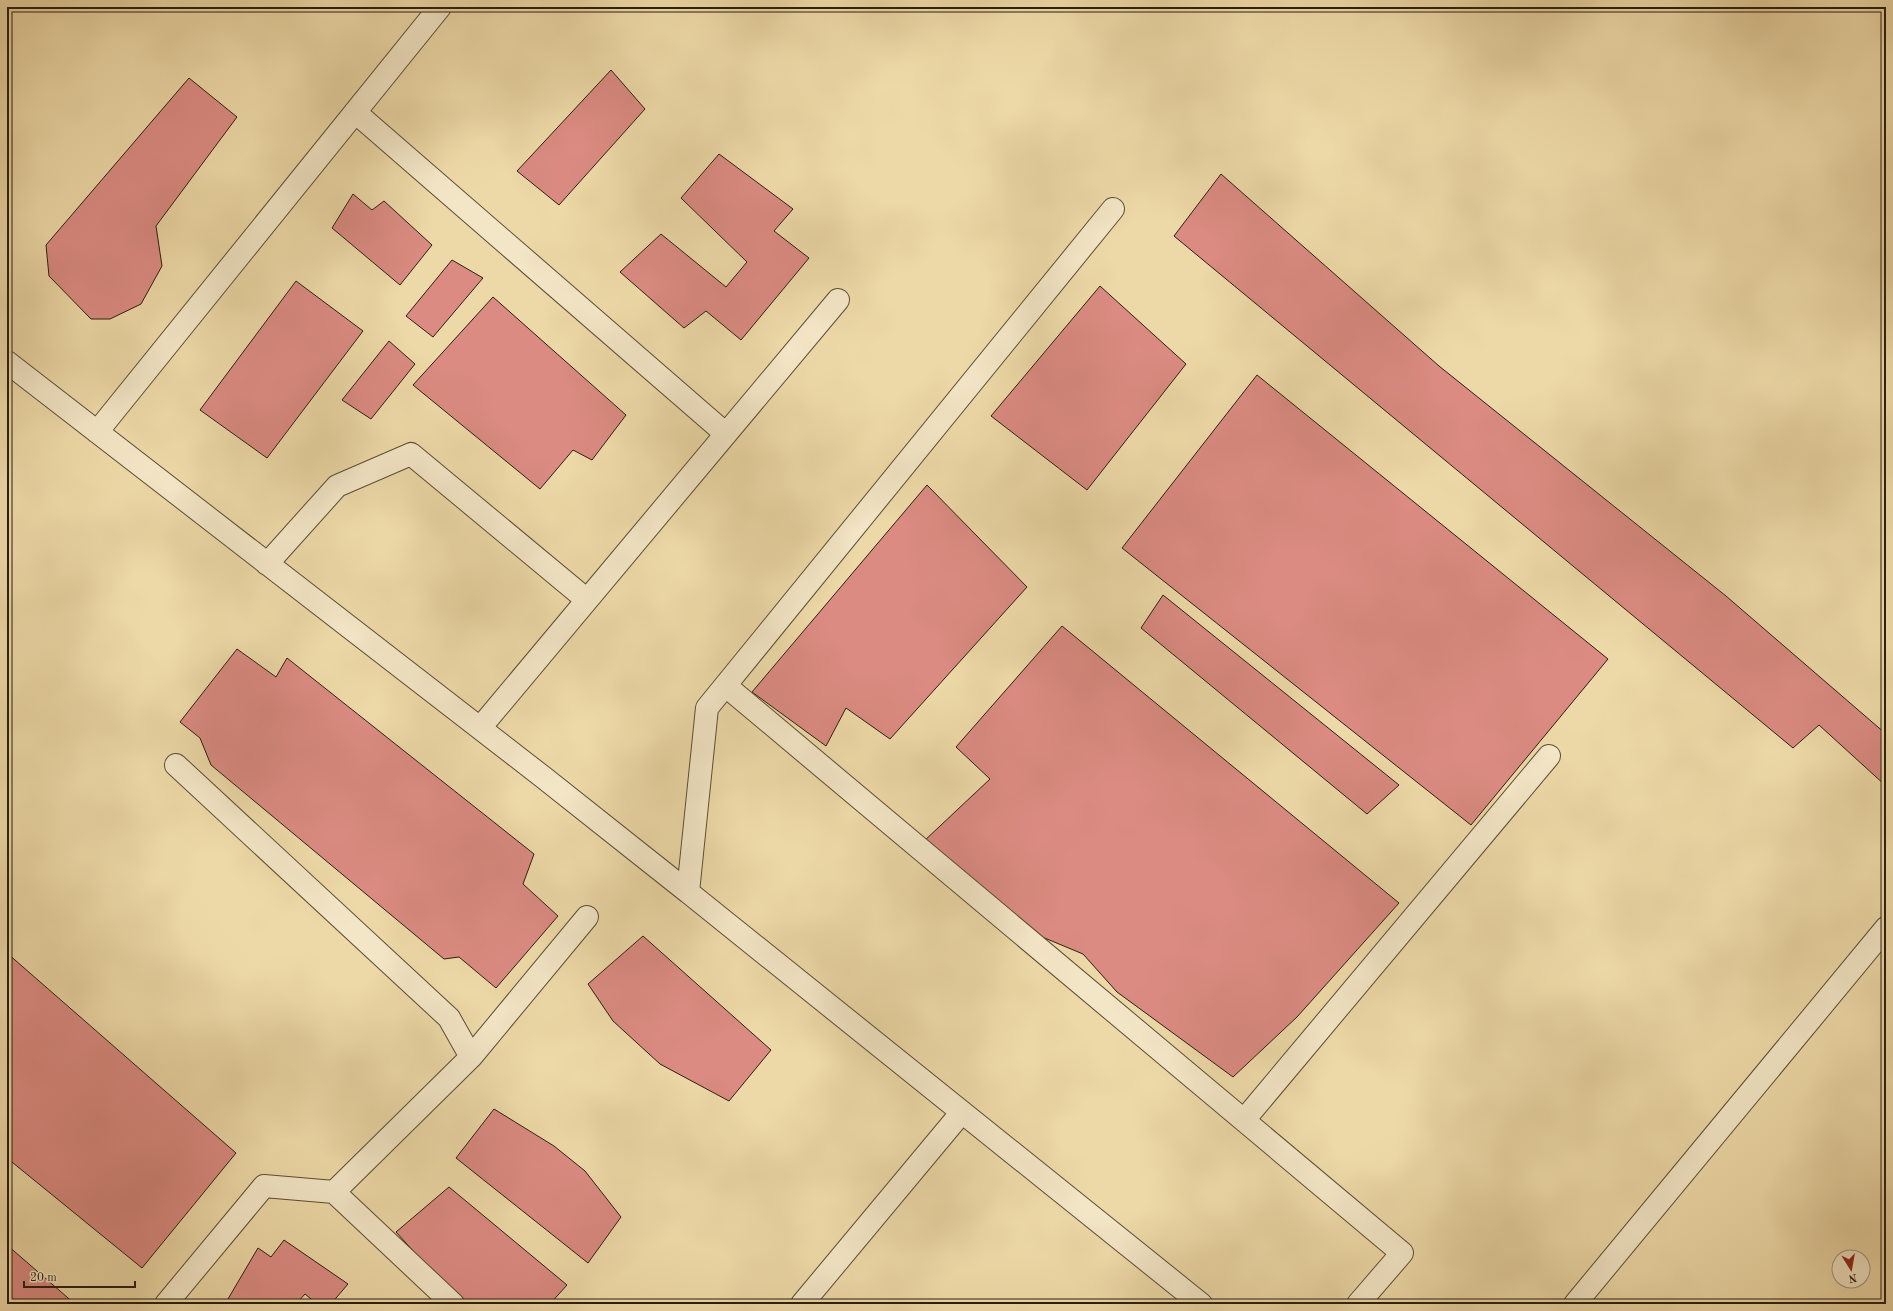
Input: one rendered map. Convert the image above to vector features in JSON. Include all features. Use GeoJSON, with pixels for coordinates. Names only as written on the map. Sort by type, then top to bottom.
{"type":"FeatureCollection","features":[{"type":"Feature","properties":{"kind":"street"},"geometry":{"type":"LineString","coordinates":[[97,432],[440,7]]}},
{"type":"Feature","properties":{"kind":"street"},"geometry":{"type":"LineString","coordinates":[[356,112],[726,434]]}},
{"type":"Feature","properties":{"kind":"street"},"geometry":{"type":"LineString","coordinates":[[688,892],[707,708],[1113,209]]}},
{"type":"Feature","properties":{"kind":"street"},"geometry":{"type":"LineString","coordinates":[[480,728],[838,300]]}},
{"type":"Feature","properties":{"kind":"street"},"geometry":{"type":"LineString","coordinates":[[7,362],[480,728],[688,892],[1201,1304]]}},
{"type":"Feature","properties":{"kind":"street"},"geometry":{"type":"LineString","coordinates":[[267,564],[337,486],[411,454],[587,600]]}},
{"type":"Feature","properties":{"kind":"street"},"geometry":{"type":"LineString","coordinates":[[726,686],[1402,1253],[1358,1304]]}},
{"type":"Feature","properties":{"kind":"street"},"geometry":{"type":"LineString","coordinates":[[1244,1120],[1549,756]]}},
{"type":"Feature","properties":{"kind":"street"},"geometry":{"type":"LineString","coordinates":[[176,765],[449,1018],[471,1057]]}},
{"type":"Feature","properties":{"kind":"street"},"geometry":{"type":"LineString","coordinates":[[334,1192],[471,1057],[587,917]]}},
{"type":"Feature","properties":{"kind":"street"},"geometry":{"type":"LineString","coordinates":[[1574,1304],[1886,928]]}},
{"type":"Feature","properties":{"kind":"street"},"geometry":{"type":"LineString","coordinates":[[802,1304],[962,1112]]}},
{"type":"Feature","properties":{"kind":"street"},"geometry":{"type":"LineString","coordinates":[[166,1304],[264,1186],[334,1192],[453,1304]]}},
{"type":"Feature","properties":{"kind":"building"},"geometry":{"type":"Polygon","coordinates":[[[611,70],[645,109],[559,205],[517,171],[611,70]]]}},
{"type":"Feature","properties":{"kind":"building"},"geometry":{"type":"Polygon","coordinates":[[[189,78],[237,117],[156,226],[162,266],[141,304],[110,319],[91,319],[49,276],[46,245],[189,78]]]}},
{"type":"Feature","properties":{"kind":"building"},"geometry":{"type":"Polygon","coordinates":[[[719,154],[793,209],[774,231],[809,258],[741,340],[706,311],[684,328],[620,272],[661,234],[726,287],[747,262],[681,198],[719,154]]]}},
{"type":"Feature","properties":{"kind":"building"},"geometry":{"type":"Polygon","coordinates":[[[1221,174],[1439,366],[1726,596],[1886,734],[1886,786],[1819,725],[1793,748],[1174,236],[1221,174]]]}},
{"type":"Feature","properties":{"kind":"building"},"geometry":{"type":"Polygon","coordinates":[[[353,194],[372,210],[384,201],[432,245],[400,285],[332,228],[353,194]]]}},
{"type":"Feature","properties":{"kind":"building"},"geometry":{"type":"Polygon","coordinates":[[[452,260],[483,278],[433,337],[406,316],[452,260]]]}},
{"type":"Feature","properties":{"kind":"building"},"geometry":{"type":"Polygon","coordinates":[[[296,281],[363,331],[267,458],[200,410],[296,281]]]}},
{"type":"Feature","properties":{"kind":"building"},"geometry":{"type":"Polygon","coordinates":[[[1100,286],[1186,364],[1087,490],[991,416],[1100,286]]]}},
{"type":"Feature","properties":{"kind":"building"},"geometry":{"type":"Polygon","coordinates":[[[493,297],[626,415],[592,460],[573,450],[540,489],[413,385],[493,297]]]}},
{"type":"Feature","properties":{"kind":"building"},"geometry":{"type":"Polygon","coordinates":[[[389,341],[415,364],[371,419],[342,400],[389,341]]]}},
{"type":"Feature","properties":{"kind":"building"},"geometry":{"type":"Polygon","coordinates":[[[1257,375],[1608,659],[1471,825],[1122,548],[1257,375]]]}},
{"type":"Feature","properties":{"kind":"building"},"geometry":{"type":"Polygon","coordinates":[[[927,485],[1027,587],[890,739],[846,708],[826,746],[752,692],[927,485]]]}},
{"type":"Feature","properties":{"kind":"building"},"geometry":{"type":"Polygon","coordinates":[[[1163,595],[1399,785],[1367,814],[1141,628],[1163,595]]]}},
{"type":"Feature","properties":{"kind":"building"},"geometry":{"type":"Polygon","coordinates":[[[1062,626],[1399,903],[1297,1017],[1233,1077],[1117,992],[1083,954],[1035,934],[923,842],[990,779],[956,747],[1062,626]]]}},
{"type":"Feature","properties":{"kind":"building"},"geometry":{"type":"Polygon","coordinates":[[[237,649],[276,677],[287,658],[534,854],[523,884],[558,916],[496,988],[459,957],[444,959],[211,765],[200,738],[180,722],[237,649]]]}},
{"type":"Feature","properties":{"kind":"building"},"geometry":{"type":"Polygon","coordinates":[[[643,936],[771,1050],[729,1101],[660,1064],[613,1021],[588,984],[643,936]]]}},
{"type":"Feature","properties":{"kind":"building"},"geometry":{"type":"Polygon","coordinates":[[[7,953],[236,1153],[142,1268],[7,1158],[7,953]]]}},
{"type":"Feature","properties":{"kind":"building"},"geometry":{"type":"Polygon","coordinates":[[[494,1109],[554,1146],[585,1171],[621,1217],[588,1263],[456,1158],[494,1109]]]}},
{"type":"Feature","properties":{"kind":"building"},"geometry":{"type":"Polygon","coordinates":[[[449,1187],[567,1285],[550,1304],[469,1304],[434,1274],[396,1232],[449,1187]]]}},
{"type":"Feature","properties":{"kind":"building"},"geometry":{"type":"Polygon","coordinates":[[[284,1240],[348,1284],[331,1304],[317,1304],[305,1294],[296,1304],[225,1304],[258,1248],[271,1257],[284,1240]]]}},
{"type":"Feature","properties":{"kind":"building"},"geometry":{"type":"Polygon","coordinates":[[[7,1245],[75,1304],[7,1304],[7,1245]]]}}]}
